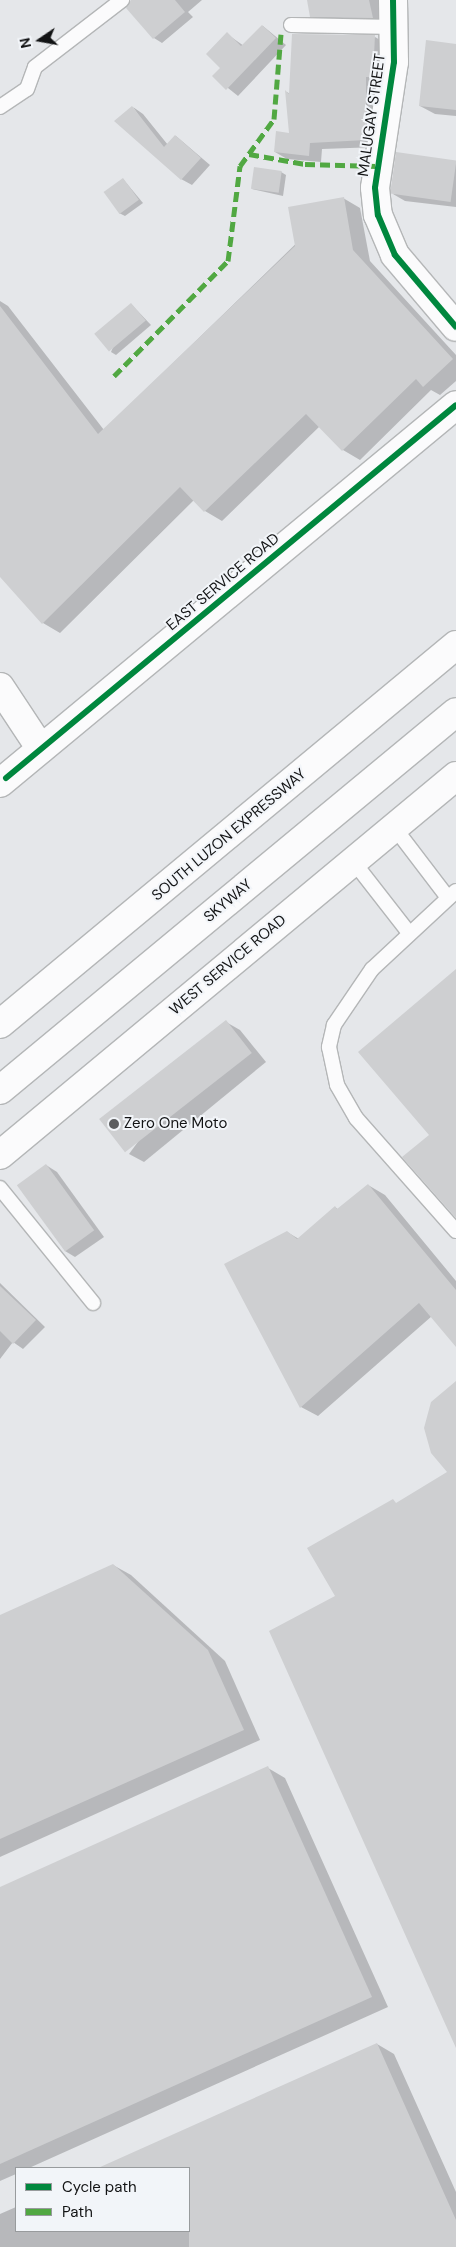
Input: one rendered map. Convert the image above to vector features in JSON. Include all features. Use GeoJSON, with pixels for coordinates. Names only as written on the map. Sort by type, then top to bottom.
{"type":"FeatureCollection","features":[{"type":"Feature","properties":{"kind":"main road","name":"MALUGAY STREET"},"geometry":{"type":"LineString","coordinates":[[393,0],[395,27],[394,62],[374,188],[378,214],[395,255],[456,327]]}},
{"type":"Feature","properties":{"kind":"main road","name":"EAST SERVICE ROAD"},"geometry":{"type":"LineString","coordinates":[[2,779],[41,749],[456,405]]}},
{"type":"Feature","properties":{"kind":"main road","name":"SOUTH LUZON EXPRESSWAY"},"geometry":{"type":"LineString","coordinates":[[0,1024],[456,645]]}},
{"type":"Feature","properties":{"kind":"main road"},"geometry":{"type":"LineString","coordinates":[[0,1032],[456,655]]}},
{"type":"Feature","properties":{"kind":"main road"},"geometry":{"type":"LineString","coordinates":[[0,687],[41,749]]}},
{"type":"Feature","properties":{"kind":"main road","name":"SKYWAY"},"geometry":{"type":"LineString","coordinates":[[0,1090],[456,712]]}},
{"type":"Feature","properties":{"kind":"main road"},"geometry":{"type":"LineString","coordinates":[[0,1105],[456,732]]}},
{"type":"Feature","properties":{"kind":"main road","name":"WEST SERVICE ROAD"},"geometry":{"type":"LineString","coordinates":[[0,1155],[456,776]]}},
{"type":"Feature","properties":{"kind":"lane"},"geometry":{"type":"LineString","coordinates":[[0,107],[27,89],[35,67],[122,0]]}},
{"type":"Feature","properties":{"kind":"lane"},"geometry":{"type":"LineString","coordinates":[[291,25],[395,27]]}},
{"type":"Feature","properties":{"kind":"lane"},"geometry":{"type":"LineString","coordinates":[[394,827],[452,895],[372,969],[334,1025],[329,1046],[331,1063],[338,1086],[356,1118],[456,1231]]}},
{"type":"Feature","properties":{"kind":"lane"},"geometry":{"type":"LineString","coordinates":[[353,861],[409,933]]}},
{"type":"Feature","properties":{"kind":"lane"},"geometry":{"type":"LineString","coordinates":[[0,1188],[93,1303]]}},
{"type":"Feature","properties":{"kind":"building"},"geometry":{"type":"Polygon","coordinates":[[[131,0],[175,0],[185,12],[153,39],[126,8],[131,0]]]}},
{"type":"Feature","properties":{"kind":"building"},"geometry":{"type":"Polygon","coordinates":[[[307,0],[369,0],[373,18],[310,17],[307,0]]]}},
{"type":"Feature","properties":{"kind":"building"},"geometry":{"type":"Polygon","coordinates":[[[262,25],[276,38],[226,90],[212,76],[220,68],[206,54],[227,32],[241,46],[262,25]]]}},
{"type":"Feature","properties":{"kind":"building"},"geometry":{"type":"Polygon","coordinates":[[[292,34],[375,35],[373,77],[366,77],[366,140],[310,143],[309,156],[274,152],[276,131],[289,133],[285,90],[289,94],[292,34]]]}},
{"type":"Feature","properties":{"kind":"building"},"geometry":{"type":"Polygon","coordinates":[[[426,40],[456,44],[456,110],[419,106],[426,40]]]}},
{"type":"Feature","properties":{"kind":"building"},"geometry":{"type":"Polygon","coordinates":[[[132,106],[164,147],[175,135],[201,158],[181,180],[114,121],[132,106]]]}},
{"type":"Feature","properties":{"kind":"building"},"geometry":{"type":"Polygon","coordinates":[[[396,152],[456,160],[451,202],[390,194],[396,152]]]}},
{"type":"Feature","properties":{"kind":"building"},"geometry":{"type":"Polygon","coordinates":[[[254,167],[282,171],[279,193],[251,189],[254,167]]]}},
{"type":"Feature","properties":{"kind":"building"},"geometry":{"type":"Polygon","coordinates":[[[123,178],[139,200],[119,214],[104,192],[123,178]]]}},
{"type":"Feature","properties":{"kind":"building"},"geometry":{"type":"Polygon","coordinates":[[[344,197],[353,250],[453,359],[423,387],[416,379],[342,451],[306,414],[204,512],[180,487],[42,624],[0,577],[0,306],[98,434],[295,246],[288,207],[344,197]]]}},
{"type":"Feature","properties":{"kind":"building"},"geometry":{"type":"Polygon","coordinates":[[[131,303],[146,321],[109,351],[94,334],[131,303]]]}},
{"type":"Feature","properties":{"kind":"building"},"geometry":{"type":"Polygon","coordinates":[[[456,969],[456,1218],[402,1157],[429,1135],[358,1052],[456,969]]]}},
{"type":"Feature","properties":{"kind":"building"},"geometry":{"type":"Polygon","coordinates":[[[226,1020],[252,1053],[125,1152],[99,1119],[226,1020]]]}},
{"type":"Feature","properties":{"kind":"building"},"geometry":{"type":"Polygon","coordinates":[[[46,1164],[94,1230],[65,1251],[17,1185],[46,1164]]]}},
{"type":"Feature","properties":{"kind":"building"},"geometry":{"type":"Polygon","coordinates":[[[368,1184],[456,1290],[456,1347],[419,1303],[300,1408],[224,1264],[287,1231],[297,1239],[335,1206],[337,1209],[368,1184]]]}},
{"type":"Feature","properties":{"kind":"building"},"geometry":{"type":"Polygon","coordinates":[[[0,1286],[36,1320],[13,1344],[0,1331],[0,1286]]]}},
{"type":"Feature","properties":{"kind":"building"},"geometry":{"type":"Polygon","coordinates":[[[456,1381],[456,2048],[269,1631],[335,1596],[307,1548],[393,1499],[396,1503],[447,1472],[431,1453],[424,1428],[431,1402],[456,1381]]]}},
{"type":"Feature","properties":{"kind":"building"},"geometry":{"type":"Polygon","coordinates":[[[113,1564],[208,1650],[244,1730],[0,1839],[0,1615],[113,1564]]]}},
{"type":"Feature","properties":{"kind":"building"},"geometry":{"type":"Polygon","coordinates":[[[268,1766],[372,1997],[0,2164],[0,1887],[268,1766]]]}},
{"type":"Feature","properties":{"kind":"building"},"geometry":{"type":"Polygon","coordinates":[[[377,2043],[456,2220],[456,2247],[189,2247],[190,2167],[100,2167],[377,2043]]]}},
{"type":"Feature","properties":{"kind":"marked path"},"geometry":{"type":"LineString","coordinates":[[114,376],[228,261],[240,166],[274,119],[281,34]]}},
{"type":"Feature","properties":{"kind":"marked path"},"geometry":{"type":"LineString","coordinates":[[249,154],[305,164],[377,166]]}},
{"type":"Feature","properties":{"kind":"cycle path"},"geometry":{"type":"LineString","coordinates":[[393,0],[394,62],[375,188],[378,215],[395,255],[456,327]]}},
{"type":"Feature","properties":{"kind":"cycle path"},"geometry":{"type":"LineString","coordinates":[[6,778],[456,405]]}},
{"type":"Feature","properties":{"kind":"place","name":"Zero One Moto"},"geometry":{"type":"Point","coordinates":[114,1124]}}]}
